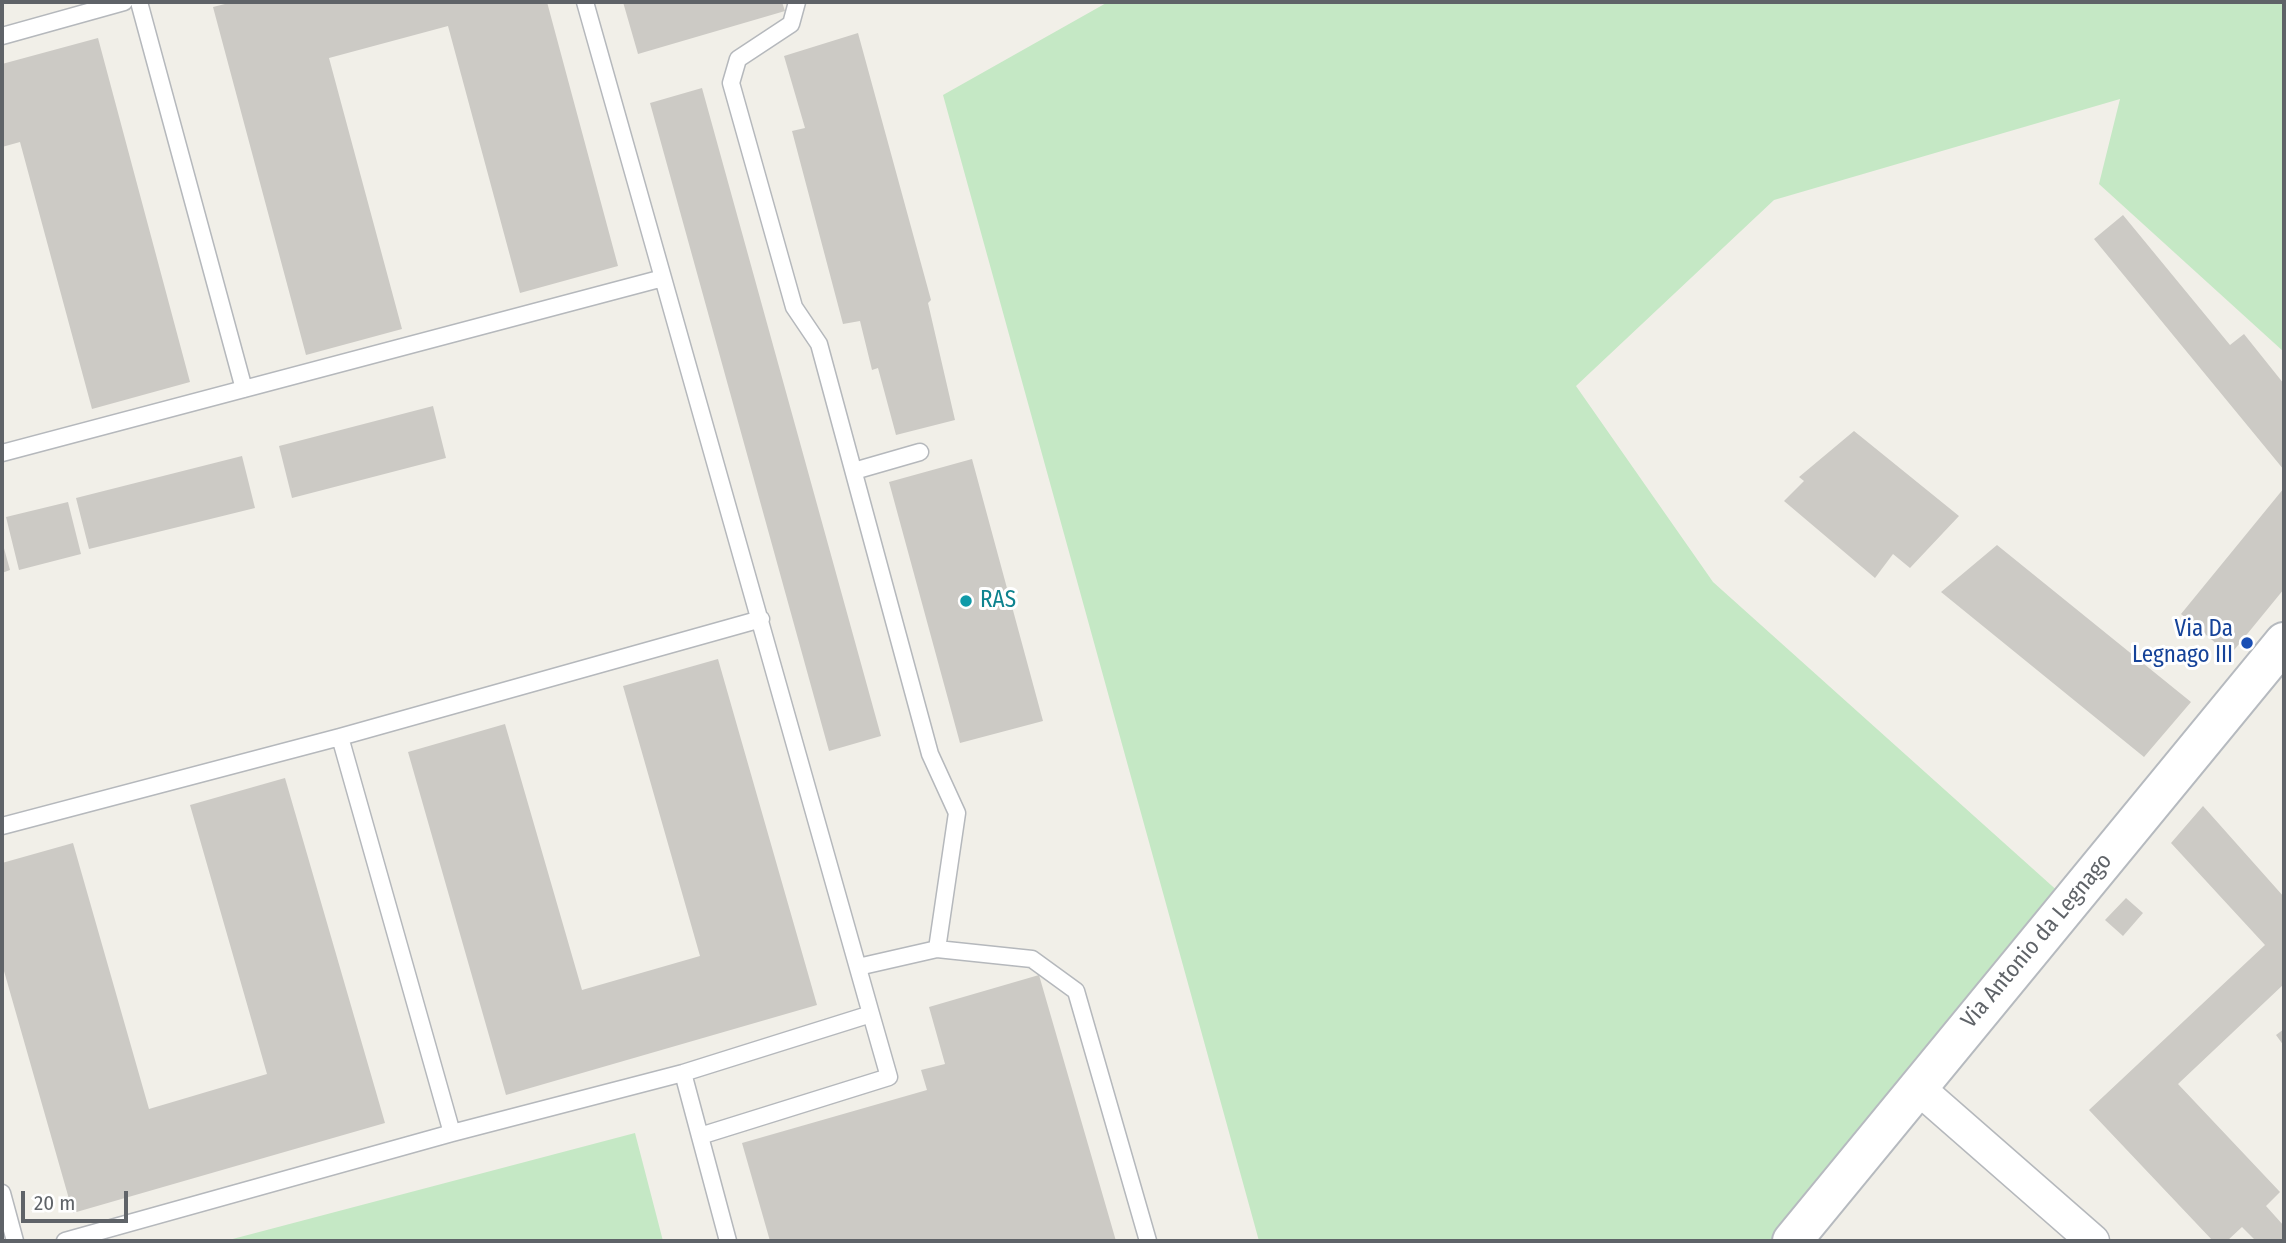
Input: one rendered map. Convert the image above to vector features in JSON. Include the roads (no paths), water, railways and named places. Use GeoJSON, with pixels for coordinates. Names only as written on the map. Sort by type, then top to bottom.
{"type":"FeatureCollection","features":[{"type":"Feature","properties":{"kind":"street","name":"Via Antonio da Legnago"},"geometry":{"type":"LineString","coordinates":[[1792,1241],[2284,642]]}},
{"type":"Feature","properties":{"kind":"street"},"geometry":{"type":"LineString","coordinates":[[1917,1087],[2093,1241]]}},
{"type":"Feature","properties":{"kind":"lane"},"geometry":{"type":"LineString","coordinates":[[2,36],[124,2]]}},
{"type":"Feature","properties":{"kind":"lane"},"geometry":{"type":"LineString","coordinates":[[139,2],[244,389]]}},
{"type":"Feature","properties":{"kind":"lane"},"geometry":{"type":"LineString","coordinates":[[585,2],[889,1077],[700,1136]]}},
{"type":"Feature","properties":{"kind":"lane"},"geometry":{"type":"LineString","coordinates":[[797,2],[790,24],[738,59],[731,83],[794,307],[819,344],[930,754],[957,813],[937,949]]}},
{"type":"Feature","properties":{"kind":"lane"},"geometry":{"type":"LineString","coordinates":[[2,453],[663,278]]}},
{"type":"Feature","properties":{"kind":"lane"},"geometry":{"type":"LineString","coordinates":[[854,471],[920,452]]}},
{"type":"Feature","properties":{"kind":"lane"},"geometry":{"type":"LineString","coordinates":[[2,826],[340,737],[761,619]]}},
{"type":"Feature","properties":{"kind":"lane"},"geometry":{"type":"LineString","coordinates":[[340,737],[452,1133]]}},
{"type":"Feature","properties":{"kind":"lane"},"geometry":{"type":"LineString","coordinates":[[858,967],[937,949],[1032,959],[1076,991],[1148,1241]]}},
{"type":"Feature","properties":{"kind":"lane"},"geometry":{"type":"LineString","coordinates":[[65,1241],[452,1133],[683,1073],[871,1014]]}},
{"type":"Feature","properties":{"kind":"lane"},"geometry":{"type":"LineString","coordinates":[[683,1073],[728,1241]]}},
{"type":"Feature","properties":{"kind":"lane"},"geometry":{"type":"LineString","coordinates":[[2,1193],[15,1241]]}},
{"type":"Feature","properties":{"kind":"place","name":"RAS"},"geometry":{"type":"Point","coordinates":[966,601]}},
{"type":"Feature","properties":{"kind":"place","name":"Via Da Legnago III"},"geometry":{"type":"Point","coordinates":[2247,643]}}]}
